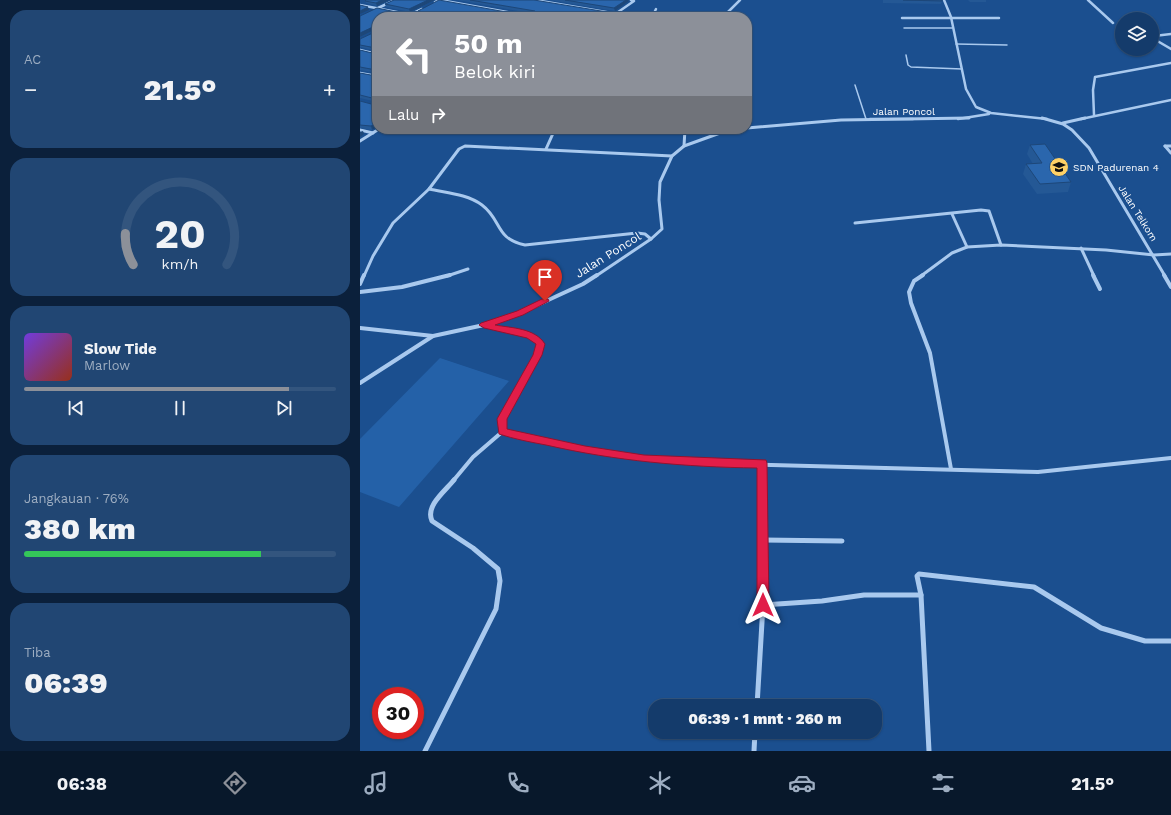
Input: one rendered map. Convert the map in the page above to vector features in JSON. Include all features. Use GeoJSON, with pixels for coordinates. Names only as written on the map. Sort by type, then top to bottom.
{"type":"FeatureCollection","features":[{"type":"Feature","properties":{"kind":"street"},"geometry":{"type":"LineString","coordinates":[[372,11],[396,0]]}},
{"type":"Feature","properties":{"kind":"street"},"geometry":{"type":"LineString","coordinates":[[434,3],[440,0],[507,12]]}},
{"type":"Feature","properties":{"kind":"street"},"geometry":{"type":"LineString","coordinates":[[535,0],[606,12]]}},
{"type":"Feature","properties":{"kind":"street"},"geometry":{"type":"LineString","coordinates":[[621,12],[634,1],[631,0]]}},
{"type":"Feature","properties":{"kind":"street"},"geometry":{"type":"LineString","coordinates":[[728,12],[740,0]]}},
{"type":"Feature","properties":{"kind":"street"},"geometry":{"type":"LineString","coordinates":[[944,0],[951,17],[952,28],[967,93],[976,108],[989,114]]}},
{"type":"Feature","properties":{"kind":"street"},"geometry":{"type":"LineString","coordinates":[[1088,0],[1113,22]]}},
{"type":"Feature","properties":{"kind":"street"},"geometry":{"type":"LineString","coordinates":[[360,5],[397,12]]}},
{"type":"Feature","properties":{"kind":"street"},"geometry":{"type":"LineString","coordinates":[[416,12],[428,6]]}},
{"type":"Feature","properties":{"kind":"street"},"geometry":{"type":"LineString","coordinates":[[902,18],[999,18]]}},
{"type":"Feature","properties":{"kind":"street"},"geometry":{"type":"LineString","coordinates":[[1171,34],[1154,36],[1154,38],[1171,49]]}},
{"type":"Feature","properties":{"kind":"street"},"geometry":{"type":"LineString","coordinates":[[360,50],[372,53]]}},
{"type":"Feature","properties":{"kind":"street"},"geometry":{"type":"LineString","coordinates":[[1094,115],[1094,92],[1092,86],[1095,77],[1171,63]]}},
{"type":"Feature","properties":{"kind":"street"},"geometry":{"type":"LineString","coordinates":[[360,73],[372,75]]}},
{"type":"Feature","properties":{"kind":"street"},"geometry":{"type":"LineString","coordinates":[[1063,123],[1094,115],[1171,100]]}},
{"type":"Feature","properties":{"kind":"street","name":"Jalan Poncol"},"geometry":{"type":"LineString","coordinates":[[752,127],[787,122],[866,119],[964,120],[989,114]]}},
{"type":"Feature","properties":{"kind":"street","name":"Jalan Telkom"},"geometry":{"type":"LineString","coordinates":[[989,114],[1024,115],[1049,118],[1063,123],[1079,136],[1092,154],[1154,255],[1171,287]]}},
{"type":"Feature","properties":{"kind":"street"},"geometry":{"type":"LineString","coordinates":[[360,130],[372,133]]}},
{"type":"Feature","properties":{"kind":"street"},"geometry":{"type":"LineString","coordinates":[[360,141],[372,134]]}},
{"type":"Feature","properties":{"kind":"street"},"geometry":{"type":"LineString","coordinates":[[546,149],[553,134]]}},
{"type":"Feature","properties":{"kind":"street"},"geometry":{"type":"LineString","coordinates":[[684,146],[685,134]]}},
{"type":"Feature","properties":{"kind":"street","name":"Jalan Poncol"},"geometry":{"type":"LineString","coordinates":[[360,383],[433,336],[484,325],[520,313],[583,284],[651,239],[662,229],[659,200],[660,182],[672,156],[684,146],[717,134]]}},
{"type":"Feature","properties":{"kind":"street"},"geometry":{"type":"LineString","coordinates":[[360,284],[393,223],[429,189],[459,149],[465,146],[672,156]]}},
{"type":"Feature","properties":{"kind":"street"},"geometry":{"type":"LineString","coordinates":[[1171,146],[1165,146],[1171,153]]}},
{"type":"Feature","properties":{"kind":"street"},"geometry":{"type":"LineString","coordinates":[[429,189],[474,199],[489,211],[507,240],[514,244],[525,245],[638,233],[645,234],[651,239]]}},
{"type":"Feature","properties":{"kind":"street"},"geometry":{"type":"LineString","coordinates":[[855,223],[981,210],[989,211],[1001,245]]}},
{"type":"Feature","properties":{"kind":"street"},"geometry":{"type":"LineString","coordinates":[[952,214],[967,247]]}},
{"type":"Feature","properties":{"kind":"street"},"geometry":{"type":"LineString","coordinates":[[952,469],[930,353],[911,303],[909,292],[914,281],[952,253],[967,247],[1001,245],[1081,248],[1154,255],[1171,254]]}},
{"type":"Feature","properties":{"kind":"street"},"geometry":{"type":"LineString","coordinates":[[1081,248],[1100,289]]}},
{"type":"Feature","properties":{"kind":"street"},"geometry":{"type":"LineString","coordinates":[[360,292],[381,292],[406,288],[468,269]]}},
{"type":"Feature","properties":{"kind":"street"},"geometry":{"type":"LineString","coordinates":[[425,751],[496,609],[500,581],[498,568],[473,548],[432,521],[430,517],[431,507],[473,457],[502,432],[502,419],[538,355],[541,344],[537,339],[530,335],[484,325]]}},
{"type":"Feature","properties":{"kind":"street"},"geometry":{"type":"LineString","coordinates":[[360,328],[433,336]]}},
{"type":"Feature","properties":{"kind":"street"},"geometry":{"type":"LineString","coordinates":[[502,432],[585,450],[644,459],[701,463],[762,463],[1038,472],[1171,458]]}},
{"type":"Feature","properties":{"kind":"street"},"geometry":{"type":"LineString","coordinates":[[757,699],[763,605],[762,463]]}},
{"type":"Feature","properties":{"kind":"street"},"geometry":{"type":"LineString","coordinates":[[763,540],[842,541]]}},
{"type":"Feature","properties":{"kind":"street"},"geometry":{"type":"LineString","coordinates":[[929,751],[921,595],[917,576],[922,573],[1034,587],[1101,628],[1145,641],[1171,641]]}},
{"type":"Feature","properties":{"kind":"street"},"geometry":{"type":"LineString","coordinates":[[763,605],[822,601],[864,595],[921,595]]}},
{"type":"Feature","properties":{"kind":"street"},"geometry":{"type":"LineString","coordinates":[[754,751],[755,739]]}},
{"type":"Feature","properties":{"kind":"lane"},"geometry":{"type":"LineString","coordinates":[[904,28],[952,28]]}},
{"type":"Feature","properties":{"kind":"lane"},"geometry":{"type":"LineString","coordinates":[[956,44],[1007,45]]}},
{"type":"Feature","properties":{"kind":"lane"},"geometry":{"type":"LineString","coordinates":[[906,55],[908,65],[911,67],[962,69]]}},
{"type":"Feature","properties":{"kind":"lane"},"geometry":{"type":"LineString","coordinates":[[855,85],[866,119]]}},
{"type":"Feature","properties":{"kind":"shaded area"},"geometry":{"type":"Polygon","coordinates":[[[440,358],[509,381],[399,507],[360,492],[360,439],[440,358]]]}},
{"type":"Feature","properties":{"kind":"building"},"geometry":{"type":"Polygon","coordinates":[[[382,0],[376,3],[365,1],[382,0]]]}},
{"type":"Feature","properties":{"kind":"building"},"geometry":{"type":"Polygon","coordinates":[[[394,0],[428,0],[409,9],[385,4],[394,0]]]}},
{"type":"Feature","properties":{"kind":"building"},"geometry":{"type":"Polygon","coordinates":[[[439,0],[506,12],[418,11],[439,0]]]}},
{"type":"Feature","properties":{"kind":"building"},"geometry":{"type":"Polygon","coordinates":[[[470,0],[534,0],[607,12],[536,12],[470,0]]]}},
{"type":"Feature","properties":{"kind":"building"},"geometry":{"type":"Polygon","coordinates":[[[565,0],[626,0],[614,8],[565,0]]]}},
{"type":"Feature","properties":{"kind":"building"},"geometry":{"type":"Polygon","coordinates":[[[903,0],[942,0],[942,1],[903,0]]]}},
{"type":"Feature","properties":{"kind":"building"},"geometry":{"type":"Polygon","coordinates":[[[360,5],[368,7],[360,11],[360,5]]]}},
{"type":"Feature","properties":{"kind":"building"},"geometry":{"type":"Polygon","coordinates":[[[377,8],[396,12],[372,12],[372,27],[360,33],[360,16],[377,8]]]}},
{"type":"Feature","properties":{"kind":"building"},"geometry":{"type":"Polygon","coordinates":[[[372,33],[372,47],[360,45],[360,39],[372,33]]]}},
{"type":"Feature","properties":{"kind":"building"},"geometry":{"type":"Polygon","coordinates":[[[360,50],[372,53],[372,69],[360,67],[360,50]]]}},
{"type":"Feature","properties":{"kind":"building"},"geometry":{"type":"Polygon","coordinates":[[[360,73],[372,75],[372,98],[360,95],[360,73]]]}},
{"type":"Feature","properties":{"kind":"building"},"geometry":{"type":"Polygon","coordinates":[[[360,101],[372,104],[372,126],[360,125],[360,101]]]}},
{"type":"Feature","properties":{"kind":"building"},"geometry":{"type":"Polygon","coordinates":[[[1045,144],[1071,182],[1040,184],[1026,164],[1042,163],[1030,145],[1045,144]]]}},
{"type":"Feature","properties":{"kind":"place","name":"SDN Padurenan 4"},"geometry":{"type":"Point","coordinates":[1059,167]}},
{"type":"Feature","properties":{"kind":"route"},"geometry":{"type":"LineString","coordinates":[[545,301],[520,313],[484,325],[530,335],[537,339],[541,344],[538,355],[502,419],[502,432],[585,450],[644,459],[701,463],[762,463],[763,605]]}}]}
